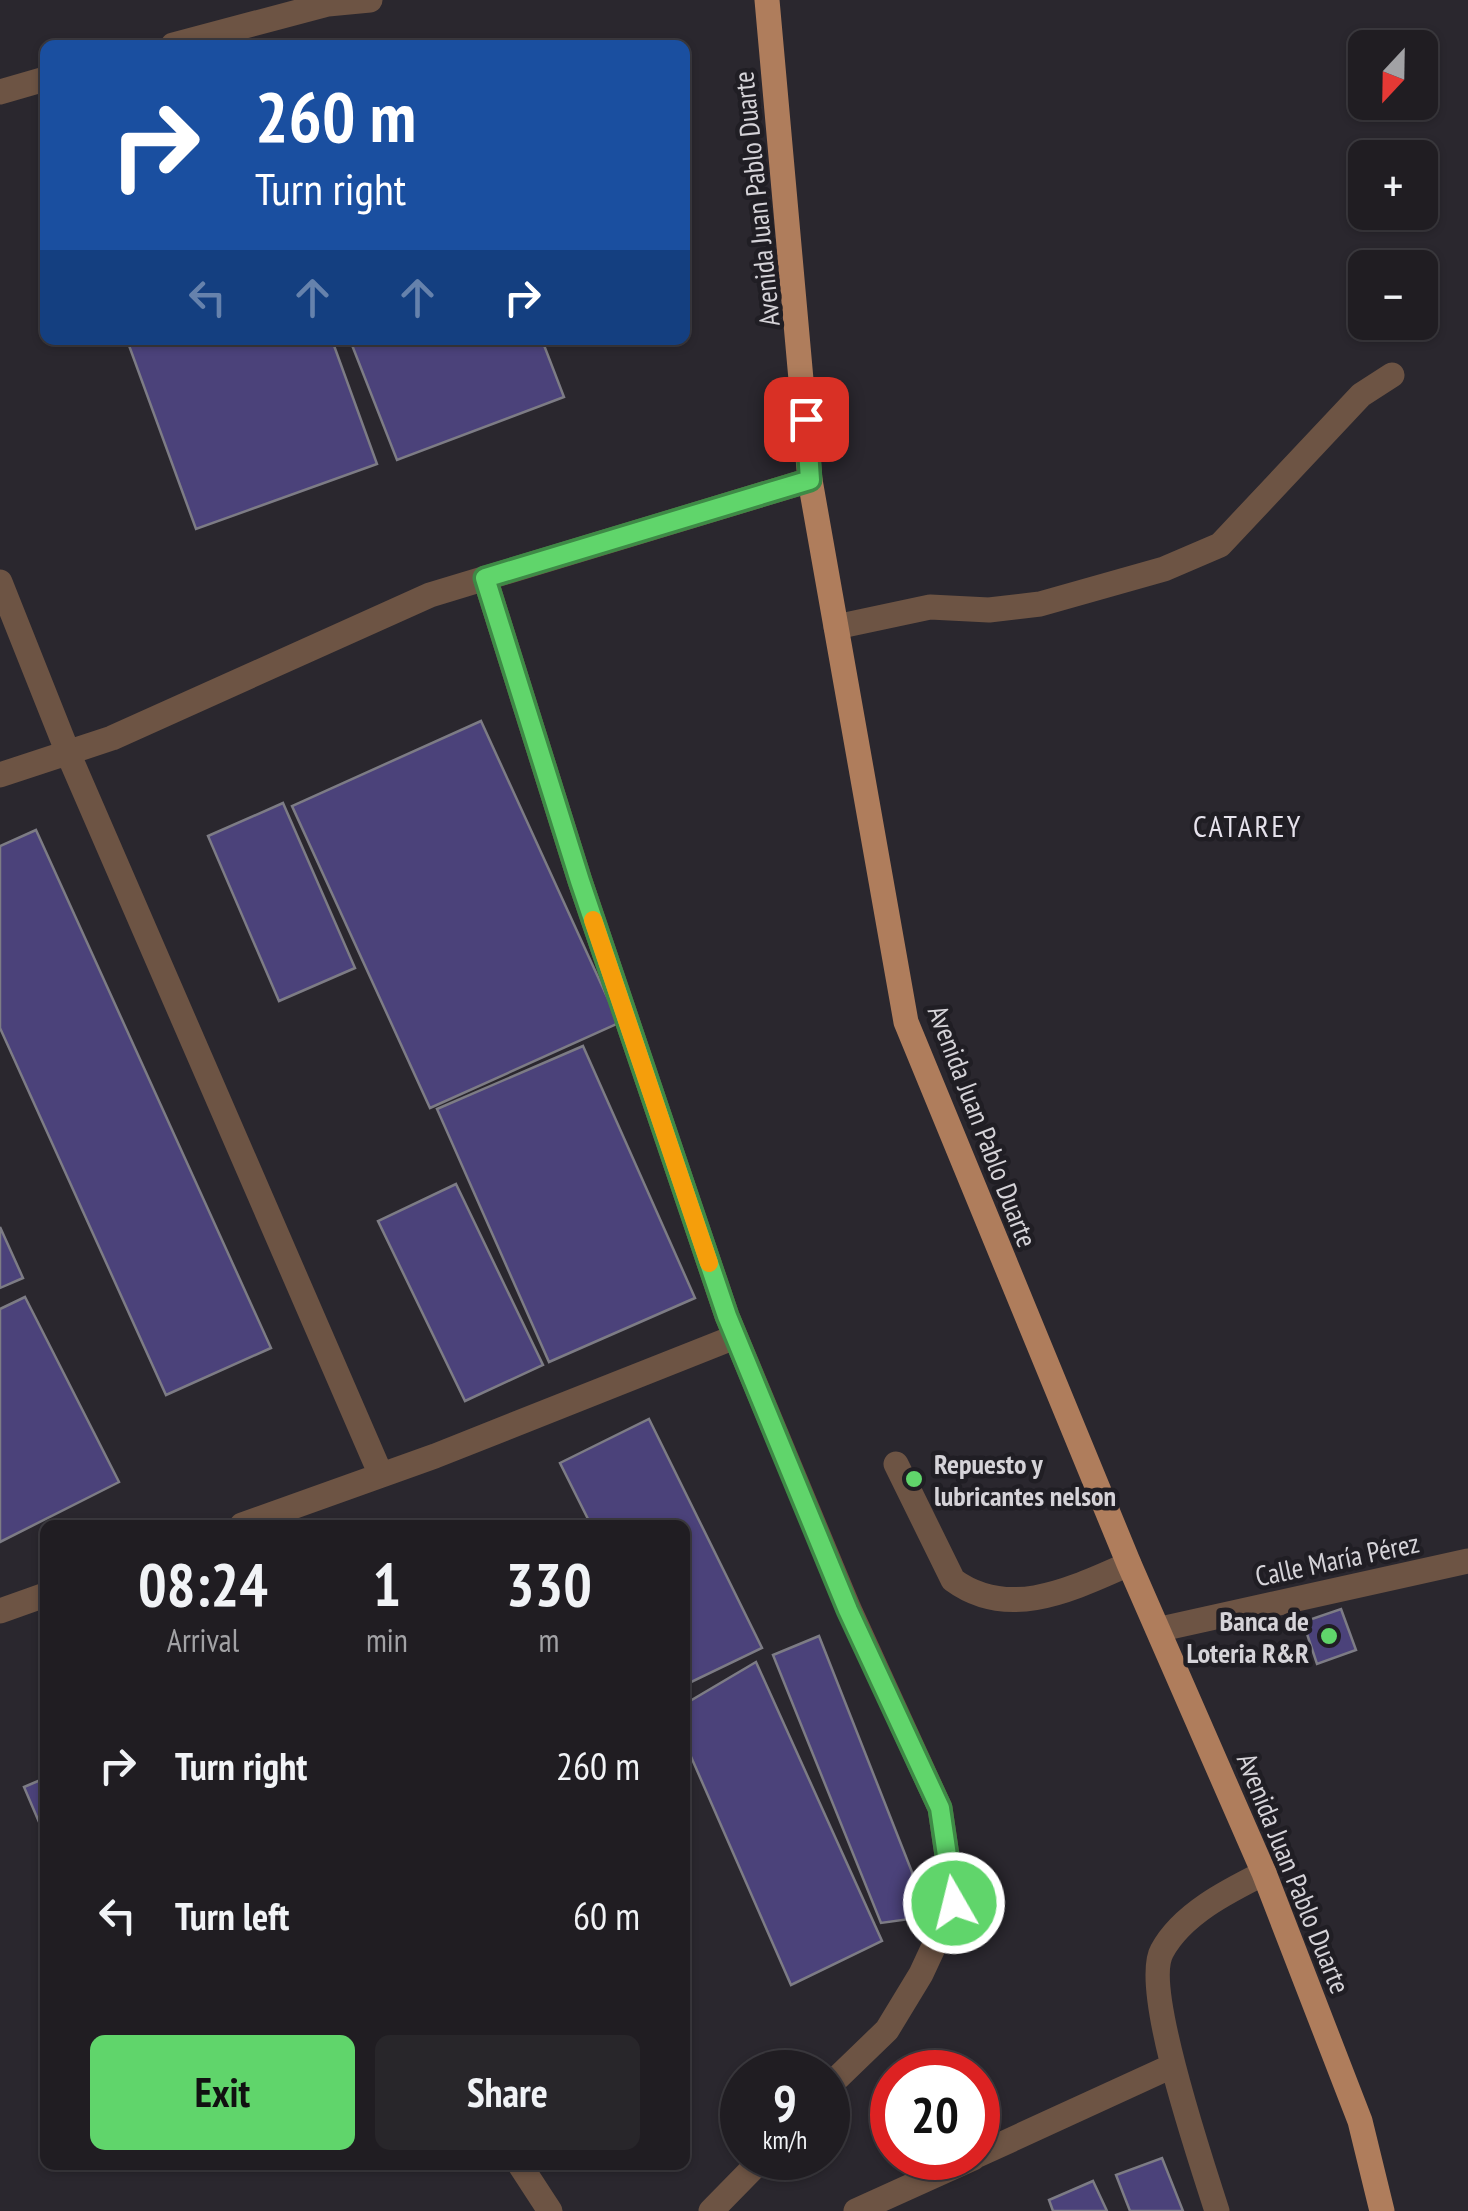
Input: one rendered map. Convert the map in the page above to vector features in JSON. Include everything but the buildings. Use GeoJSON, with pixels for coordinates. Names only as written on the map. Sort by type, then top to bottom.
{"type":"FeatureCollection","features":[{"type":"Feature","properties":{"kind":"main road","name":"Avenida Juan Pablo Duarte"},"geometry":{"type":"LineString","coordinates":[[767,0],[810,480],[906,1022],[1129,1564],[1264,1873],[1360,2120],[1382,2211]]}},
{"type":"Feature","properties":{"kind":"street"},"geometry":{"type":"LineString","coordinates":[[192,40],[328,4],[370,0]]}},
{"type":"Feature","properties":{"kind":"street"},"geometry":{"type":"LineString","coordinates":[[0,92],[40,80]]}},
{"type":"Feature","properties":{"kind":"street"},"geometry":{"type":"LineString","coordinates":[[836,627],[930,607],[989,610],[1040,604],[1164,569],[1220,545],[1361,395],[1392,376]]}},
{"type":"Feature","properties":{"kind":"street"},"geometry":{"type":"LineString","coordinates":[[0,775],[112,738],[430,594],[810,480]]}},
{"type":"Feature","properties":{"kind":"street"},"geometry":{"type":"LineString","coordinates":[[485,578],[580,881],[735,1337],[886,1696],[940,1808],[954,1903],[921,1974],[886,2030],[850,2065]]}},
{"type":"Feature","properties":{"kind":"street"},"geometry":{"type":"LineString","coordinates":[[0,582],[68,753],[381,1475]]}},
{"type":"Feature","properties":{"kind":"street"},"geometry":{"type":"LineString","coordinates":[[256,1520],[735,1337]]}},
{"type":"Feature","properties":{"kind":"street"},"geometry":{"type":"LineString","coordinates":[[896,1464],[953,1580],[969,1591],[991,1600],[1033,1598],[1068,1590],[1129,1564]]}},
{"type":"Feature","properties":{"kind":"street","name":"Calle María Pérez"},"geometry":{"type":"LineString","coordinates":[[1160,1629],[1468,1561]]}},
{"type":"Feature","properties":{"kind":"street"},"geometry":{"type":"LineString","coordinates":[[0,1611],[40,1597]]}},
{"type":"Feature","properties":{"kind":"street"},"geometry":{"type":"LineString","coordinates":[[1217,2211],[1172,2066],[1160,1952],[1210,1902],[1264,1873]]}},
{"type":"Feature","properties":{"kind":"street"},"geometry":{"type":"LineString","coordinates":[[1000,2145],[1172,2066]]}},
{"type":"Feature","properties":{"kind":"street"},"geometry":{"type":"LineString","coordinates":[[523,2170],[550,2211]]}},
{"type":"Feature","properties":{"kind":"street"},"geometry":{"type":"LineString","coordinates":[[711,2211],[741,2180]]}},
{"type":"Feature","properties":{"kind":"street"},"geometry":{"type":"LineString","coordinates":[[856,2211],[923,2180]]}},
{"type":"Feature","properties":{"kind":"slow traffic"},"geometry":{"type":"LineString","coordinates":[[593,920],[709,1263]]}},
{"type":"Feature","properties":{"kind":"place","name":"Repuesto y lubricantes nelson"},"geometry":{"type":"Point","coordinates":[914,1479]}},
{"type":"Feature","properties":{"kind":"place","name":"Banca de Loteria R&R"},"geometry":{"type":"Point","coordinates":[1329,1636]}},
{"type":"Feature","properties":{"kind":"district","name":"CATAREY"},"geometry":{"type":"Point","coordinates":[1248,825]}},
{"type":"Feature","properties":{"kind":"route"},"geometry":{"type":"LineString","coordinates":[[806,419],[810,480],[485,578],[580,881],[727,1316],[848,1610],[940,1808],[954,1903]]}}]}
